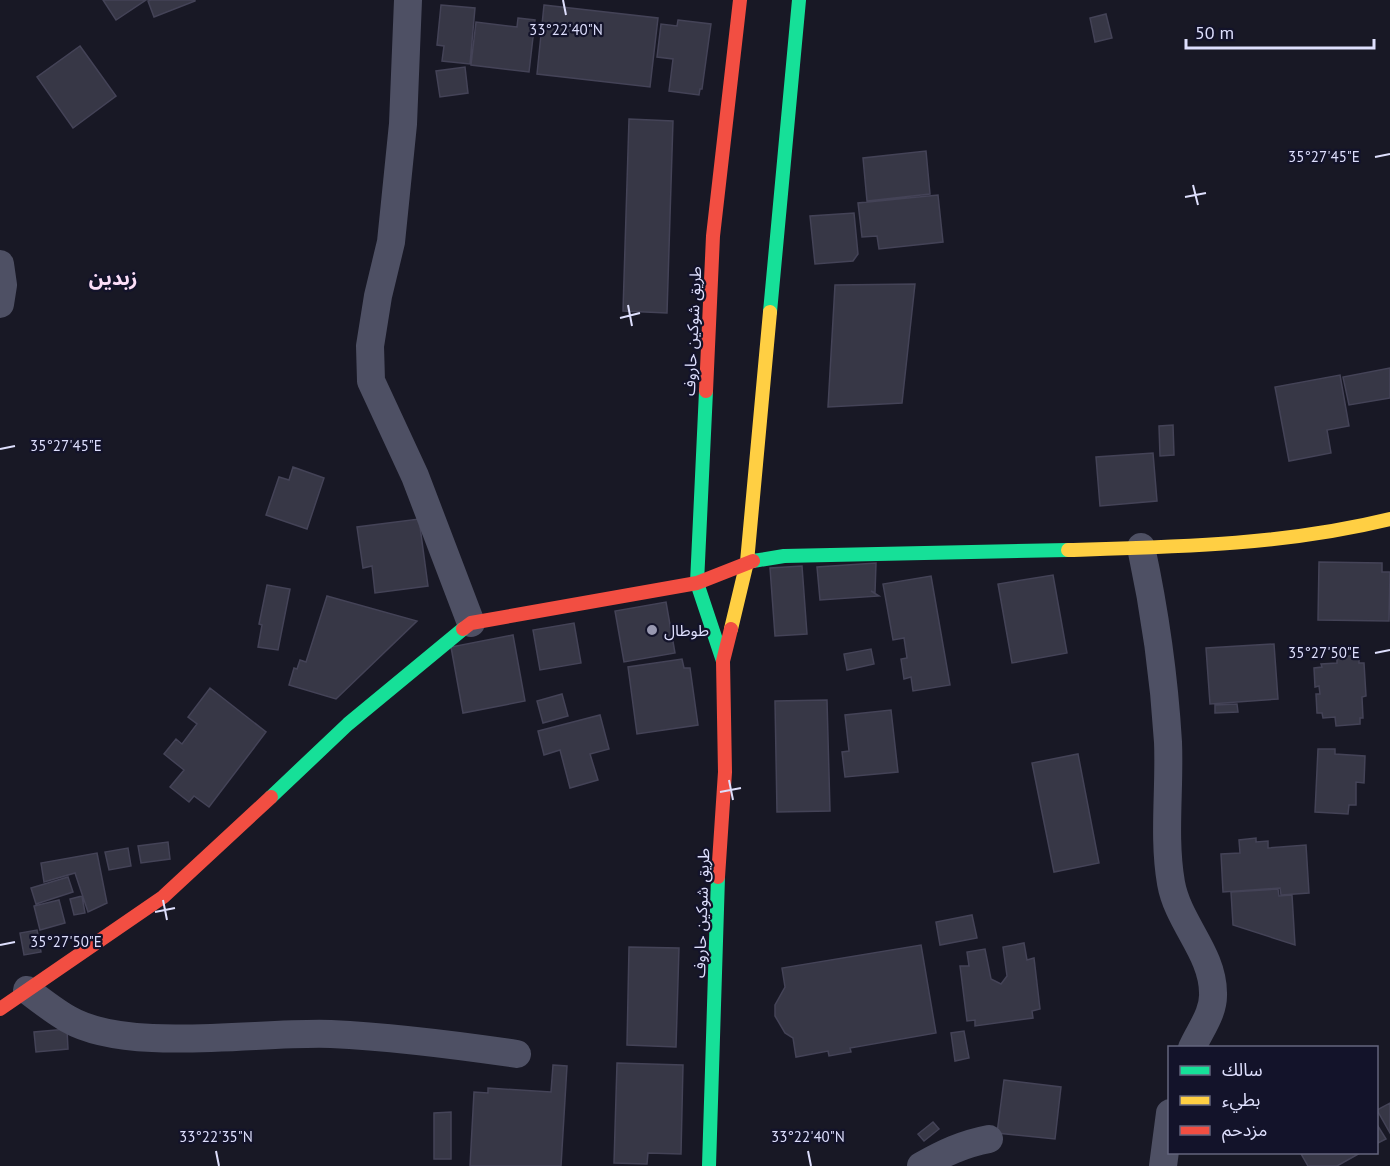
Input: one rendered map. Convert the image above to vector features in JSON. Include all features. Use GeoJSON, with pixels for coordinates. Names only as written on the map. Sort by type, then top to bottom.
{"type":"FeatureCollection","features":[{"type":"Feature","properties":{"kind":"main road","name":"طريق شوكين حاروف"},"geometry":{"type":"LineString","coordinates":[[723,661],[697,583],[713,236],[740,0]]}},
{"type":"Feature","properties":{"kind":"main road","name":"طريق شوكين حاروف"},"geometry":{"type":"LineString","coordinates":[[709,1166],[714,1056],[716,909],[725,772],[723,661],[747,562],[754,465],[799,0]]}},
{"type":"Feature","properties":{"kind":"main road"},"geometry":{"type":"LineString","coordinates":[[0,1009],[163,897],[215,851],[348,724],[471,623],[697,583],[747,562],[784,556],[1141,548],[1270,539],[1341,530],[1390,519]]}},
{"type":"Feature","properties":{"kind":"street"},"geometry":{"type":"LineString","coordinates":[[408,0],[403,124],[391,242],[378,296],[370,346],[371,381],[416,476],[471,623]]}},
{"type":"Feature","properties":{"kind":"street"},"geometry":{"type":"LineString","coordinates":[[0,264],[3,285],[0,304]]}},
{"type":"Feature","properties":{"kind":"street"},"geometry":{"type":"LineString","coordinates":[[1141,548],[1162,656],[1168,744],[1168,852],[1171,885],[1180,911],[1211,973],[1213,991],[1213,1006],[1193,1046]]}},
{"type":"Feature","properties":{"kind":"street"},"geometry":{"type":"LineString","coordinates":[[27,990],[69,1020],[115,1034],[168,1038],[329,1034],[447,1044],[518,1054]]}},
{"type":"Feature","properties":{"kind":"street"},"geometry":{"type":"LineString","coordinates":[[1162,1166],[1168,1126]]}},
{"type":"Feature","properties":{"kind":"street"},"geometry":{"type":"LineString","coordinates":[[921,1166],[960,1146],[989,1139]]}},
{"type":"Feature","properties":{"kind":"building"},"geometry":{"type":"Polygon","coordinates":[[[103,0],[146,0],[116,20],[103,0]]]}},
{"type":"Feature","properties":{"kind":"building"},"geometry":{"type":"Polygon","coordinates":[[[148,1],[195,1],[154,17],[148,1]]]}},
{"type":"Feature","properties":{"kind":"building"},"geometry":{"type":"Polygon","coordinates":[[[441,5],[475,8],[470,64],[442,61],[444,46],[437,45],[441,5]]]}},
{"type":"Feature","properties":{"kind":"building"},"geometry":{"type":"Polygon","coordinates":[[[544,5],[658,18],[650,87],[537,74],[544,5]]]}},
{"type":"Feature","properties":{"kind":"building"},"geometry":{"type":"Polygon","coordinates":[[[1106,14],[1112,38],[1095,42],[1090,18],[1106,14]]]}},
{"type":"Feature","properties":{"kind":"building"},"geometry":{"type":"Polygon","coordinates":[[[518,18],[535,20],[529,72],[471,65],[476,22],[517,27],[518,18]]]}},
{"type":"Feature","properties":{"kind":"building"},"geometry":{"type":"Polygon","coordinates":[[[678,20],[711,24],[702,89],[699,95],[669,91],[673,59],[657,57],[661,24],[677,26],[678,20]]]}},
{"type":"Feature","properties":{"kind":"building"},"geometry":{"type":"Polygon","coordinates":[[[80,46],[116,96],[73,128],[37,77],[80,46]]]}},
{"type":"Feature","properties":{"kind":"building"},"geometry":{"type":"Polygon","coordinates":[[[465,67],[468,93],[440,97],[436,71],[465,67]]]}},
{"type":"Feature","properties":{"kind":"building"},"geometry":{"type":"Polygon","coordinates":[[[629,119],[673,121],[667,313],[623,311],[629,119]]]}},
{"type":"Feature","properties":{"kind":"building"},"geometry":{"type":"Polygon","coordinates":[[[926,151],[930,194],[867,201],[863,158],[926,151]]]}},
{"type":"Feature","properties":{"kind":"building"},"geometry":{"type":"Polygon","coordinates":[[[938,195],[943,242],[879,249],[877,236],[862,237],[858,203],[938,195]]]}},
{"type":"Feature","properties":{"kind":"building"},"geometry":{"type":"Polygon","coordinates":[[[854,213],[858,254],[853,261],[815,264],[810,216],[854,213]]]}},
{"type":"Feature","properties":{"kind":"building"},"geometry":{"type":"Polygon","coordinates":[[[915,284],[902,403],[828,407],[835,285],[915,284]]]}},
{"type":"Feature","properties":{"kind":"building"},"geometry":{"type":"Polygon","coordinates":[[[1390,368],[1390,398],[1349,405],[1343,377],[1390,368]]]}},
{"type":"Feature","properties":{"kind":"building"},"geometry":{"type":"Polygon","coordinates":[[[1340,375],[1349,426],[1327,430],[1331,453],[1289,461],[1275,387],[1340,375]]]}},
{"type":"Feature","properties":{"kind":"building"},"geometry":{"type":"Polygon","coordinates":[[[1173,425],[1174,455],[1160,456],[1159,426],[1173,425]]]}},
{"type":"Feature","properties":{"kind":"building"},"geometry":{"type":"Polygon","coordinates":[[[1153,453],[1157,501],[1100,506],[1096,457],[1153,453]]]}},
{"type":"Feature","properties":{"kind":"building"},"geometry":{"type":"Polygon","coordinates":[[[293,467],[324,478],[307,529],[266,515],[279,477],[289,480],[293,467]]]}},
{"type":"Feature","properties":{"kind":"building"},"geometry":{"type":"Polygon","coordinates":[[[419,519],[428,586],[375,593],[372,566],[363,568],[357,527],[419,519]]]}},
{"type":"Feature","properties":{"kind":"building"},"geometry":{"type":"Polygon","coordinates":[[[1319,562],[1382,563],[1382,572],[1390,572],[1389,621],[1318,620],[1319,562]]]}},
{"type":"Feature","properties":{"kind":"building"},"geometry":{"type":"Polygon","coordinates":[[[876,563],[875,593],[871,591],[879,596],[820,600],[817,567],[876,563]]]}},
{"type":"Feature","properties":{"kind":"building"},"geometry":{"type":"Polygon","coordinates":[[[802,566],[807,634],[775,636],[770,568],[802,566]]]}},
{"type":"Feature","properties":{"kind":"building"},"geometry":{"type":"Polygon","coordinates":[[[1053,575],[1067,653],[1012,663],[998,584],[1053,575]]]}},
{"type":"Feature","properties":{"kind":"building"},"geometry":{"type":"Polygon","coordinates":[[[931,576],[950,685],[913,691],[911,677],[904,679],[901,659],[907,658],[904,638],[893,640],[883,584],[931,576]]]}},
{"type":"Feature","properties":{"kind":"building"},"geometry":{"type":"Polygon","coordinates":[[[267,585],[290,589],[278,650],[258,647],[262,625],[259,624],[267,585]]]}},
{"type":"Feature","properties":{"kind":"building"},"geometry":{"type":"Polygon","coordinates":[[[327,596],[417,621],[336,699],[289,685],[294,668],[297,669],[300,660],[306,662],[327,596]]]}},
{"type":"Feature","properties":{"kind":"building"},"geometry":{"type":"Polygon","coordinates":[[[666,602],[675,653],[624,662],[615,611],[666,602]]]}},
{"type":"Feature","properties":{"kind":"building"},"geometry":{"type":"Polygon","coordinates":[[[574,623],[581,663],[540,670],[533,630],[574,623]]]}},
{"type":"Feature","properties":{"kind":"building"},"geometry":{"type":"Polygon","coordinates":[[[513,635],[525,701],[463,713],[451,647],[513,635]]]}},
{"type":"Feature","properties":{"kind":"building"},"geometry":{"type":"Polygon","coordinates":[[[1274,644],[1278,699],[1210,704],[1206,648],[1274,644]]]}},
{"type":"Feature","properties":{"kind":"building"},"geometry":{"type":"Polygon","coordinates":[[[871,649],[874,664],[847,670],[844,654],[871,649]]]}},
{"type":"Feature","properties":{"kind":"building"},"geometry":{"type":"Polygon","coordinates":[[[1359,655],[1359,663],[1364,663],[1366,696],[1362,697],[1363,718],[1360,718],[1360,724],[1336,726],[1335,717],[1323,718],[1322,713],[1317,713],[1316,694],[1320,694],[1319,686],[1315,687],[1314,668],[1322,667],[1321,664],[1337,663],[1337,657],[1359,655]]]}},
{"type":"Feature","properties":{"kind":"building"},"geometry":{"type":"Polygon","coordinates":[[[682,659],[684,668],[690,668],[698,725],[637,734],[628,667],[682,659]]]}},
{"type":"Feature","properties":{"kind":"building"},"geometry":{"type":"Polygon","coordinates":[[[210,688],[266,732],[209,807],[194,796],[189,802],[170,787],[184,770],[164,754],[176,739],[182,744],[197,724],[188,717],[210,688]]]}},
{"type":"Feature","properties":{"kind":"building"},"geometry":{"type":"Polygon","coordinates":[[[562,694],[568,716],[543,723],[537,701],[562,694]]]}},
{"type":"Feature","properties":{"kind":"building"},"geometry":{"type":"Polygon","coordinates":[[[827,700],[830,811],[777,812],[775,701],[827,700]]]}},
{"type":"Feature","properties":{"kind":"building"},"geometry":{"type":"Polygon","coordinates":[[[1237,704],[1238,712],[1215,713],[1215,705],[1237,704]]]}},
{"type":"Feature","properties":{"kind":"building"},"geometry":{"type":"Polygon","coordinates":[[[891,710],[898,772],[845,777],[842,752],[849,751],[845,715],[891,710]]]}},
{"type":"Feature","properties":{"kind":"building"},"geometry":{"type":"Polygon","coordinates":[[[600,715],[609,749],[590,754],[598,780],[570,788],[560,750],[544,755],[538,731],[600,715]]]}},
{"type":"Feature","properties":{"kind":"building"},"geometry":{"type":"Polygon","coordinates":[[[1318,749],[1335,749],[1335,754],[1365,756],[1364,783],[1356,782],[1356,805],[1349,805],[1348,814],[1315,812],[1318,749]]]}},
{"type":"Feature","properties":{"kind":"building"},"geometry":{"type":"Polygon","coordinates":[[[1078,754],[1099,863],[1054,872],[1032,763],[1078,754]]]}},
{"type":"Feature","properties":{"kind":"building"},"geometry":{"type":"Polygon","coordinates":[[[1256,838],[1256,842],[1268,841],[1268,848],[1306,845],[1309,893],[1281,895],[1280,888],[1223,892],[1221,854],[1240,853],[1239,840],[1256,838]]]}},
{"type":"Feature","properties":{"kind":"building"},"geometry":{"type":"Polygon","coordinates":[[[168,842],[170,859],[141,863],[138,846],[168,842]]]}},
{"type":"Feature","properties":{"kind":"building"},"geometry":{"type":"Polygon","coordinates":[[[128,848],[131,866],[109,870],[105,852],[128,848]]]}},
{"type":"Feature","properties":{"kind":"building"},"geometry":{"type":"Polygon","coordinates":[[[97,853],[107,903],[88,912],[75,873],[44,882],[41,863],[97,853]]]}},
{"type":"Feature","properties":{"kind":"building"},"geometry":{"type":"Polygon","coordinates":[[[68,877],[73,892],[36,904],[31,888],[68,877]]]}},
{"type":"Feature","properties":{"kind":"building"},"geometry":{"type":"Polygon","coordinates":[[[1278,889],[1279,896],[1292,895],[1295,945],[1233,925],[1231,892],[1278,889]]]}},
{"type":"Feature","properties":{"kind":"building"},"geometry":{"type":"Polygon","coordinates":[[[82,896],[85,913],[74,915],[70,899],[82,896]]]}},
{"type":"Feature","properties":{"kind":"building"},"geometry":{"type":"Polygon","coordinates":[[[59,900],[65,923],[40,930],[34,906],[59,900]]]}},
{"type":"Feature","properties":{"kind":"building"},"geometry":{"type":"Polygon","coordinates":[[[972,915],[977,938],[940,945],[936,922],[972,915]]]}},
{"type":"Feature","properties":{"kind":"building"},"geometry":{"type":"Polygon","coordinates":[[[37,930],[41,952],[24,955],[20,933],[37,930]]]}},
{"type":"Feature","properties":{"kind":"building"},"geometry":{"type":"Polygon","coordinates":[[[1024,943],[1027,960],[1034,958],[1040,1009],[1032,1011],[1033,1018],[975,1026],[975,1020],[967,1021],[960,966],[969,966],[967,952],[985,949],[991,979],[1001,984],[1007,976],[1003,947],[1024,943]]]}},
{"type":"Feature","properties":{"kind":"building"},"geometry":{"type":"Polygon","coordinates":[[[921,945],[936,1033],[850,1048],[851,1052],[829,1056],[828,1051],[796,1057],[793,1038],[785,1033],[775,1016],[775,1005],[785,987],[782,968],[921,945]]]}},
{"type":"Feature","properties":{"kind":"building"},"geometry":{"type":"Polygon","coordinates":[[[629,947],[679,948],[676,1047],[627,1045],[629,947]]]}},
{"type":"Feature","properties":{"kind":"building"},"geometry":{"type":"Polygon","coordinates":[[[67,1029],[68,1049],[36,1052],[34,1032],[67,1029]]]}},
{"type":"Feature","properties":{"kind":"building"},"geometry":{"type":"Polygon","coordinates":[[[964,1031],[969,1058],[955,1061],[951,1033],[964,1031]]]}},
{"type":"Feature","properties":{"kind":"building"},"geometry":{"type":"Polygon","coordinates":[[[617,1063],[683,1065],[681,1154],[648,1153],[647,1164],[614,1163],[617,1063]]]}},
{"type":"Feature","properties":{"kind":"building"},"geometry":{"type":"Polygon","coordinates":[[[553,1065],[567,1066],[561,1166],[470,1166],[474,1092],[488,1093],[488,1088],[551,1092],[553,1065]]]}},
{"type":"Feature","properties":{"kind":"building"},"geometry":{"type":"Polygon","coordinates":[[[1004,1080],[1061,1087],[1055,1139],[997,1133],[1004,1080]]]}},
{"type":"Feature","properties":{"kind":"building"},"geometry":{"type":"Polygon","coordinates":[[[1390,1103],[1390,1133],[1378,1112],[1378,1109],[1390,1103]]]}},
{"type":"Feature","properties":{"kind":"building"},"geometry":{"type":"Polygon","coordinates":[[[451,1112],[451,1159],[434,1159],[434,1113],[451,1112]]]}},
{"type":"Feature","properties":{"kind":"building"},"geometry":{"type":"Polygon","coordinates":[[[933,1122],[939,1129],[924,1141],[918,1134],[933,1122]]]}},
{"type":"Feature","properties":{"kind":"building"},"geometry":{"type":"Polygon","coordinates":[[[1378,1126],[1386,1139],[1378,1143],[1378,1126]]]}},
{"type":"Feature","properties":{"kind":"building"},"geometry":{"type":"Polygon","coordinates":[[[1301,1154],[1358,1154],[1337,1166],[1308,1166],[1301,1154]]]}},
{"type":"Feature","properties":{"kind":"traffic: fast"},"geometry":{"type":"LineString","coordinates":[[770,312],[799,0]]}},
{"type":"Feature","properties":{"kind":"traffic: fast"},"geometry":{"type":"LineString","coordinates":[[706,391],[697,583],[723,661]]}},
{"type":"Feature","properties":{"kind":"traffic: fast"},"geometry":{"type":"LineString","coordinates":[[753,561],[784,556],[1068,550]]}},
{"type":"Feature","properties":{"kind":"traffic: fast"},"geometry":{"type":"LineString","coordinates":[[271,797],[348,724],[463,629]]}},
{"type":"Feature","properties":{"kind":"traffic: fast"},"geometry":{"type":"LineString","coordinates":[[709,1166],[718,877]]}},
{"type":"Feature","properties":{"kind":"traffic: slow"},"geometry":{"type":"LineString","coordinates":[[731,629],[747,562],[770,312]]}},
{"type":"Feature","properties":{"kind":"traffic: slow"},"geometry":{"type":"LineString","coordinates":[[1068,550],[1230,543],[1310,534],[1390,519]]}},
{"type":"Feature","properties":{"kind":"traffic: jam"},"geometry":{"type":"LineString","coordinates":[[706,391],[713,236],[740,0]]}},
{"type":"Feature","properties":{"kind":"traffic: jam"},"geometry":{"type":"LineString","coordinates":[[463,629],[471,623],[697,583],[753,561]]}},
{"type":"Feature","properties":{"kind":"traffic: jam"},"geometry":{"type":"LineString","coordinates":[[718,877],[725,772],[723,661],[731,629]]}},
{"type":"Feature","properties":{"kind":"traffic: jam"},"geometry":{"type":"LineString","coordinates":[[0,1009],[163,897],[271,797]]}},
{"type":"Feature","properties":{"kind":"place","name":"طوطال"},"geometry":{"type":"Point","coordinates":[652,630]}},
{"type":"Feature","properties":{"kind":"district","name":"زبدين"},"geometry":{"type":"Point","coordinates":[113,278]}}]}
